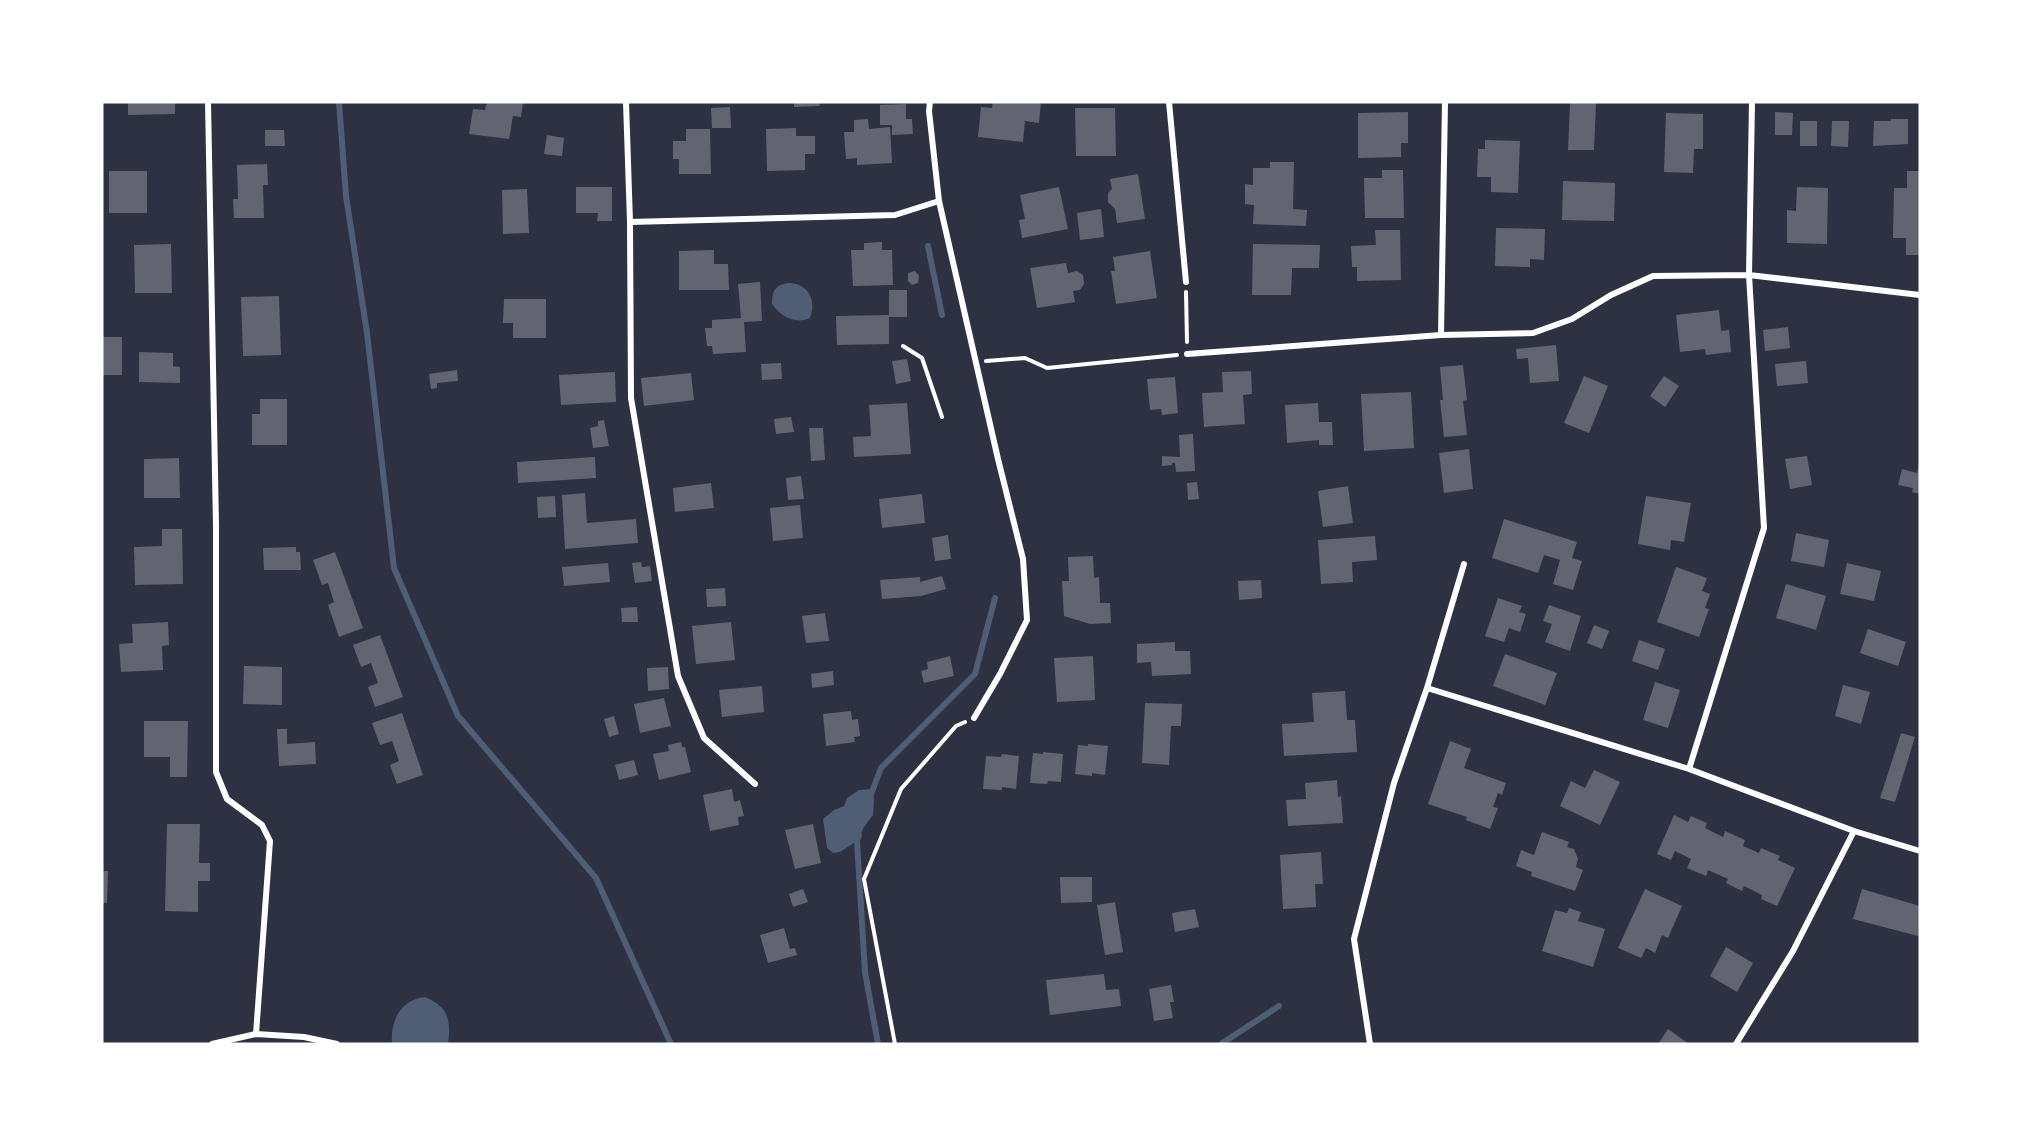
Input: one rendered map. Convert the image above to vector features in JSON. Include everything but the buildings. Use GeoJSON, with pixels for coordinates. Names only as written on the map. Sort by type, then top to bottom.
{"type":"FeatureCollection","features":[{"type":"Feature","properties":{"kind":"street"},"geometry":{"type":"LineString","coordinates":[[208,102],[216,526],[216,772],[227,799],[262,825],[270,841],[256,1034]]}},
{"type":"Feature","properties":{"kind":"street"},"geometry":{"type":"LineString","coordinates":[[626,102],[632,398],[678,676],[704,738],[756,784]]}},
{"type":"Feature","properties":{"kind":"street"},"geometry":{"type":"LineString","coordinates":[[930,102],[929,111],[939,201],[1023,559],[1027,620],[1000,674],[974,718]]}},
{"type":"Feature","properties":{"kind":"street"},"geometry":{"type":"LineString","coordinates":[[1169,102],[1186,282]]}},
{"type":"Feature","properties":{"kind":"street"},"geometry":{"type":"LineString","coordinates":[[1441,335],[1445,102]]}},
{"type":"Feature","properties":{"kind":"street"},"geometry":{"type":"LineString","coordinates":[[1689,769],[1764,528],[1749,274],[1752,102]]}},
{"type":"Feature","properties":{"kind":"street"},"geometry":{"type":"LineString","coordinates":[[630,222],[895,215],[939,201]]}},
{"type":"Feature","properties":{"kind":"street"},"geometry":{"type":"LineString","coordinates":[[1187,354],[1441,335],[1533,333],[1572,319],[1611,295],[1653,276],[1749,274],[1920,295]]}},
{"type":"Feature","properties":{"kind":"street"},"geometry":{"type":"LineString","coordinates":[[1370,1044],[1354,939],[1394,783],[1427,688],[1464,564]]}},
{"type":"Feature","properties":{"kind":"street"},"geometry":{"type":"LineString","coordinates":[[1427,688],[1689,769],[1854,831],[1920,850]]}},
{"type":"Feature","properties":{"kind":"street"},"geometry":{"type":"LineString","coordinates":[[1736,1044],[1793,951],[1854,831]]}},
{"type":"Feature","properties":{"kind":"street"},"geometry":{"type":"LineString","coordinates":[[212,1044],[256,1034],[304,1037],[337,1044]]}},
{"type":"Feature","properties":{"kind":"path"},"geometry":{"type":"LineString","coordinates":[[976,361],[1025,358],[1047,368],[1187,354],[1186,282]]}},
{"type":"Feature","properties":{"kind":"path"},"geometry":{"type":"LineString","coordinates":[[903,346],[922,358],[942,417]]}},
{"type":"Feature","properties":{"kind":"path"},"geometry":{"type":"LineString","coordinates":[[895,1044],[864,879],[901,789],[956,726],[974,718]]}},
{"type":"Feature","properties":{"kind":"water"},"geometry":{"type":"Polygon","coordinates":[[[788,283],[806,289],[812,305],[810,318],[794,320],[779,312],[772,304],[775,289],[788,283]]]}},
{"type":"Feature","properties":{"kind":"water"},"geometry":{"type":"Polygon","coordinates":[[[872,789],[873,815],[857,841],[840,852],[833,853],[827,848],[823,819],[834,810],[844,806],[847,798],[859,790],[872,789]]]}},
{"type":"Feature","properties":{"kind":"water"},"geometry":{"type":"Polygon","coordinates":[[[425,997],[439,1005],[447,1015],[448,1044],[392,1044],[395,1020],[403,1007],[409,1002],[425,997]]]}},
{"type":"Feature","properties":{"kind":"waterway"},"geometry":{"type":"LineString","coordinates":[[339,102],[346,196],[367,333],[394,568],[458,716],[596,878],[671,1044]]}},
{"type":"Feature","properties":{"kind":"waterway"},"geometry":{"type":"LineString","coordinates":[[928,246],[942,315]]}},
{"type":"Feature","properties":{"kind":"waterway"},"geometry":{"type":"LineString","coordinates":[[870,797],[881,768],[975,674],[995,598]]}},
{"type":"Feature","properties":{"kind":"waterway"},"geometry":{"type":"LineString","coordinates":[[859,835],[857,841],[865,972],[878,1044]]}},
{"type":"Feature","properties":{"kind":"waterway"},"geometry":{"type":"LineString","coordinates":[[1221,1044],[1279,1006]]}}]}
